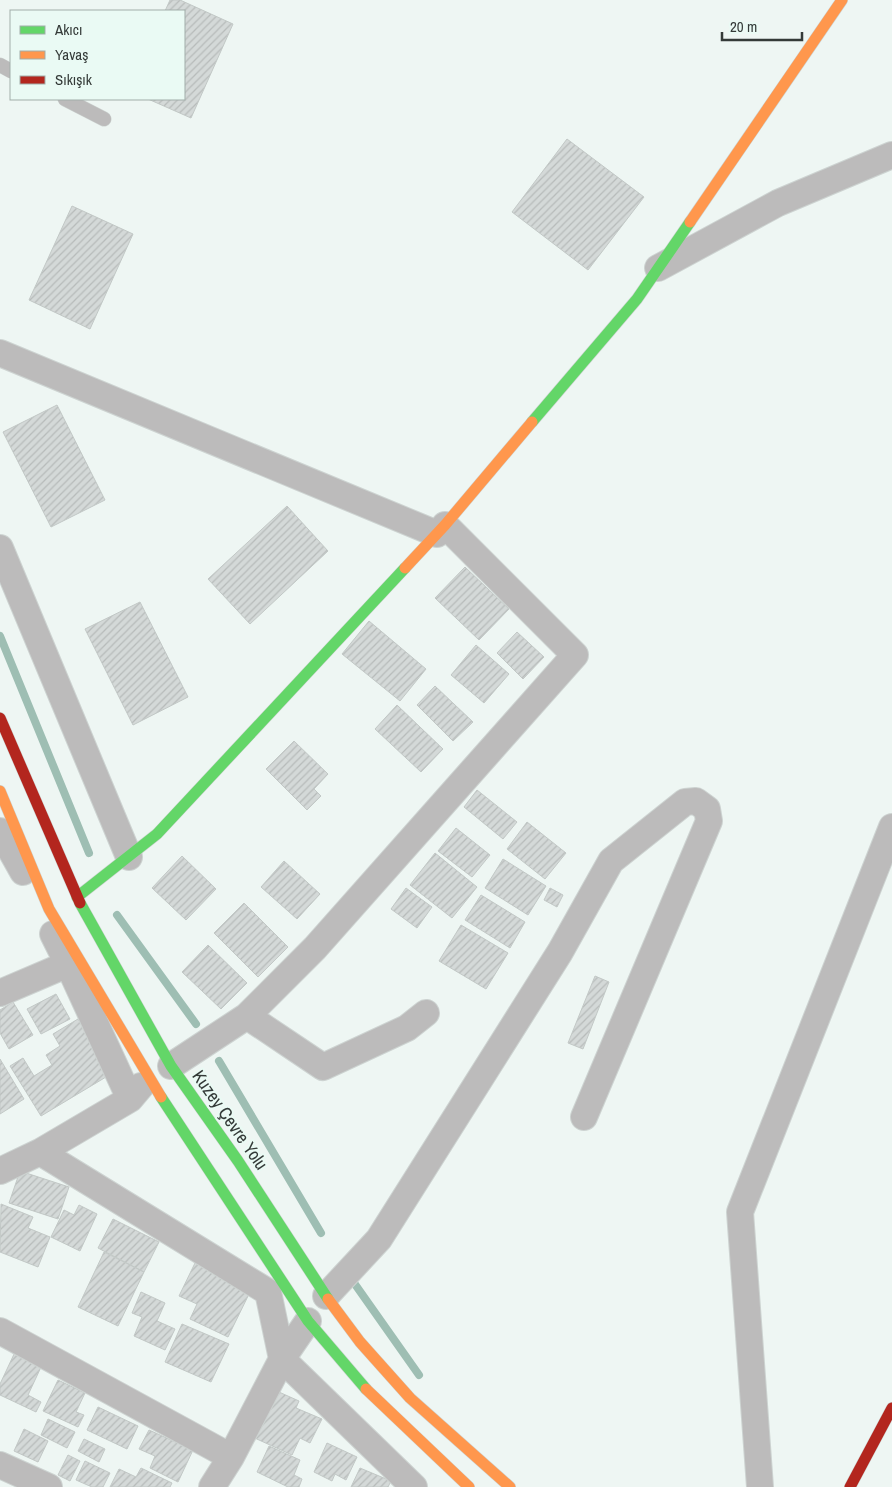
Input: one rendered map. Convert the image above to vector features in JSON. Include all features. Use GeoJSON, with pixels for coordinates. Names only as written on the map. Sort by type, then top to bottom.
{"type":"FeatureCollection","features":[{"type":"Feature","properties":{"kind":"main road"},"geometry":{"type":"LineString","coordinates":[[77,897],[157,834],[441,529],[637,299],[842,0]]}},
{"type":"Feature","properties":{"kind":"main road","name":"Kuzey Çevre Yolu"},"geometry":{"type":"LineString","coordinates":[[0,718],[77,897],[172,1066],[326,1296],[360,1342],[410,1398],[510,1487]]}},
{"type":"Feature","properties":{"kind":"main road"},"geometry":{"type":"LineString","coordinates":[[0,791],[49,909],[148,1078],[308,1322],[337,1359],[401,1427],[469,1487]]}},
{"type":"Feature","properties":{"kind":"main road"},"geometry":{"type":"LineString","coordinates":[[850,1487],[892,1408]]}},
{"type":"Feature","properties":{"kind":"street"},"geometry":{"type":"LineString","coordinates":[[658,268],[778,202],[892,155]]}},
{"type":"Feature","properties":{"kind":"street"},"geometry":{"type":"LineString","coordinates":[[0,353],[441,529],[575,655],[315,948],[247,1016],[172,1066]]}},
{"type":"Feature","properties":{"kind":"street"},"geometry":{"type":"LineString","coordinates":[[0,548],[129,857]]}},
{"type":"Feature","properties":{"kind":"street"},"geometry":{"type":"LineString","coordinates":[[326,1296],[378,1239],[560,952],[611,861],[685,802],[696,801],[707,809],[709,821],[584,1117]]}},
{"type":"Feature","properties":{"kind":"street"},"geometry":{"type":"LineString","coordinates":[[760,1487],[740,1212],[886,848],[892,827]]}},
{"type":"Feature","properties":{"kind":"street"},"geometry":{"type":"LineString","coordinates":[[0,831],[7,858],[68,964],[130,1099]]}},
{"type":"Feature","properties":{"kind":"street"},"geometry":{"type":"LineString","coordinates":[[0,993],[68,964]]}},
{"type":"Feature","properties":{"kind":"street"},"geometry":{"type":"LineString","coordinates":[[247,1016],[323,1067],[407,1028],[426,1013]]}},
{"type":"Feature","properties":{"kind":"street"},"geometry":{"type":"LineString","coordinates":[[0,1171],[40,1152],[130,1099],[148,1078]]}},
{"type":"Feature","properties":{"kind":"street"},"geometry":{"type":"LineString","coordinates":[[40,1152],[268,1292],[282,1359],[414,1487]]}},
{"type":"Feature","properties":{"kind":"street"},"geometry":{"type":"LineString","coordinates":[[212,1487],[231,1456],[282,1359],[308,1322]]}},
{"type":"Feature","properties":{"kind":"street"},"geometry":{"type":"LineString","coordinates":[[0,1331],[231,1456]]}},
{"type":"Feature","properties":{"kind":"street"},"geometry":{"type":"LineString","coordinates":[[0,1465],[42,1485]]}},
{"type":"Feature","properties":{"kind":"lane"},"geometry":{"type":"LineString","coordinates":[[66,100],[104,119]]}},
{"type":"Feature","properties":{"kind":"building"},"geometry":{"type":"Polygon","coordinates":[[[170,0],[180,0],[233,24],[191,118],[150,100],[185,100],[185,10],[165,10],[170,0]]]}},
{"type":"Feature","properties":{"kind":"building"},"geometry":{"type":"Polygon","coordinates":[[[567,139],[644,197],[588,270],[512,212],[567,139]]]}},
{"type":"Feature","properties":{"kind":"building"},"geometry":{"type":"Polygon","coordinates":[[[72,206],[133,234],[90,329],[29,300],[72,206]]]}},
{"type":"Feature","properties":{"kind":"building"},"geometry":{"type":"Polygon","coordinates":[[[57,405],[105,500],[51,527],[3,432],[57,405]]]}},
{"type":"Feature","properties":{"kind":"building"},"geometry":{"type":"Polygon","coordinates":[[[287,506],[328,551],[250,624],[208,579],[287,506]]]}},
{"type":"Feature","properties":{"kind":"building"},"geometry":{"type":"Polygon","coordinates":[[[465,567],[509,609],[479,640],[435,598],[465,567]]]}},
{"type":"Feature","properties":{"kind":"building"},"geometry":{"type":"Polygon","coordinates":[[[140,602],[188,697],[133,725],[85,629],[140,602]]]}},
{"type":"Feature","properties":{"kind":"building"},"geometry":{"type":"Polygon","coordinates":[[[369,621],[426,669],[400,701],[342,654],[369,621]]]}},
{"type":"Feature","properties":{"kind":"building"},"geometry":{"type":"Polygon","coordinates":[[[517,632],[544,657],[523,679],[497,653],[517,632]]]}},
{"type":"Feature","properties":{"kind":"building"},"geometry":{"type":"Polygon","coordinates":[[[476,645],[509,674],[484,703],[451,675],[476,645]]]}},
{"type":"Feature","properties":{"kind":"building"},"geometry":{"type":"Polygon","coordinates":[[[435,686],[473,722],[453,741],[417,705],[435,686]]]}},
{"type":"Feature","properties":{"kind":"building"},"geometry":{"type":"Polygon","coordinates":[[[397,705],[443,749],[421,772],[375,729],[397,705]]]}},
{"type":"Feature","properties":{"kind":"building"},"geometry":{"type":"Polygon","coordinates":[[[294,741],[328,774],[314,789],[321,796],[307,810],[266,769],[294,741]]]}},
{"type":"Feature","properties":{"kind":"building"},"geometry":{"type":"Polygon","coordinates":[[[477,790],[517,822],[503,839],[464,807],[477,790]]]}},
{"type":"Feature","properties":{"kind":"building"},"geometry":{"type":"Polygon","coordinates":[[[527,822],[566,853],[545,879],[507,849],[527,822]]]}},
{"type":"Feature","properties":{"kind":"building"},"geometry":{"type":"Polygon","coordinates":[[[456,828],[490,855],[472,877],[438,851],[456,828]]]}},
{"type":"Feature","properties":{"kind":"building"},"geometry":{"type":"Polygon","coordinates":[[[435,853],[477,887],[452,918],[410,885],[435,853]]]}},
{"type":"Feature","properties":{"kind":"building"},"geometry":{"type":"Polygon","coordinates":[[[182,856],[216,889],[186,920],[152,888],[182,856]]]}},
{"type":"Feature","properties":{"kind":"building"},"geometry":{"type":"Polygon","coordinates":[[[503,859],[546,886],[528,915],[485,888],[503,859]]]}},
{"type":"Feature","properties":{"kind":"building"},"geometry":{"type":"Polygon","coordinates":[[[284,861],[320,894],[297,919],[261,887],[284,861]]]}},
{"type":"Feature","properties":{"kind":"building"},"geometry":{"type":"Polygon","coordinates":[[[406,888],[432,907],[417,928],[391,909],[406,888]]]}},
{"type":"Feature","properties":{"kind":"building"},"geometry":{"type":"Polygon","coordinates":[[[550,888],[563,895],[557,907],[544,900],[550,888]]]}},
{"type":"Feature","properties":{"kind":"building"},"geometry":{"type":"Polygon","coordinates":[[[481,895],[525,922],[510,948],[465,920],[481,895]]]}},
{"type":"Feature","properties":{"kind":"building"},"geometry":{"type":"Polygon","coordinates":[[[244,903],[288,947],[258,977],[214,933],[244,903]]]}},
{"type":"Feature","properties":{"kind":"building"},"geometry":{"type":"Polygon","coordinates":[[[461,925],[508,953],[486,989],[439,961],[461,925]]]}},
{"type":"Feature","properties":{"kind":"building"},"geometry":{"type":"Polygon","coordinates":[[[208,945],[247,983],[221,1009],[182,972],[208,945]]]}},
{"type":"Feature","properties":{"kind":"building"},"geometry":{"type":"Polygon","coordinates":[[[595,976],[609,982],[583,1049],[568,1043],[595,976]]]}},
{"type":"Feature","properties":{"kind":"building"},"geometry":{"type":"Polygon","coordinates":[[[56,994],[70,1019],[41,1034],[27,1009],[56,994]]]}},
{"type":"Feature","properties":{"kind":"building"},"geometry":{"type":"Polygon","coordinates":[[[13,1002],[33,1035],[9,1049],[0,1033],[0,1010],[13,1002]]]}},
{"type":"Feature","properties":{"kind":"building"},"geometry":{"type":"Polygon","coordinates":[[[78,1019],[111,1074],[41,1116],[10,1066],[23,1058],[34,1076],[52,1065],[46,1055],[60,1046],[53,1034],[78,1019]]]}},
{"type":"Feature","properties":{"kind":"building"},"geometry":{"type":"Polygon","coordinates":[[[0,1059],[24,1099],[0,1114],[0,1059]]]}},
{"type":"Feature","properties":{"kind":"building"},"geometry":{"type":"Polygon","coordinates":[[[20,1171],[69,1187],[58,1219],[9,1203],[20,1171]]]}},
{"type":"Feature","properties":{"kind":"building"},"geometry":{"type":"Polygon","coordinates":[[[1,1204],[33,1217],[28,1228],[50,1237],[38,1267],[0,1252],[1,1204]]]}},
{"type":"Feature","properties":{"kind":"building"},"geometry":{"type":"Polygon","coordinates":[[[79,1205],[97,1214],[80,1251],[51,1237],[64,1210],[74,1215],[79,1205]]]}},
{"type":"Feature","properties":{"kind":"building"},"geometry":{"type":"Polygon","coordinates":[[[113,1219],[159,1242],[144,1272],[98,1248],[113,1219]]]}},
{"type":"Feature","properties":{"kind":"building"},"geometry":{"type":"Polygon","coordinates":[[[104,1252],[144,1272],[118,1326],[78,1307],[104,1252]]]}},
{"type":"Feature","properties":{"kind":"building"},"geometry":{"type":"Polygon","coordinates":[[[195,1263],[251,1290],[228,1337],[190,1319],[197,1304],[179,1296],[195,1263]]]}},
{"type":"Feature","properties":{"kind":"building"},"geometry":{"type":"Polygon","coordinates":[[[141,1292],[165,1303],[157,1321],[175,1329],[165,1350],[134,1336],[142,1317],[132,1313],[141,1292]]]}},
{"type":"Feature","properties":{"kind":"building"},"geometry":{"type":"Polygon","coordinates":[[[182,1324],[229,1344],[211,1382],[165,1362],[182,1324]]]}},
{"type":"Feature","properties":{"kind":"building"},"geometry":{"type":"Polygon","coordinates":[[[15,1352],[42,1365],[28,1395],[41,1402],[36,1412],[0,1395],[0,1384],[15,1352]]]}},
{"type":"Feature","properties":{"kind":"building"},"geometry":{"type":"Polygon","coordinates":[[[58,1380],[85,1393],[76,1412],[84,1415],[78,1427],[43,1411],[58,1380]]]}},
{"type":"Feature","properties":{"kind":"building"},"geometry":{"type":"Polygon","coordinates":[[[270,1388],[299,1401],[296,1408],[322,1419],[310,1443],[300,1438],[292,1455],[248,1435],[270,1388]]]}},
{"type":"Feature","properties":{"kind":"building"},"geometry":{"type":"Polygon","coordinates":[[[98,1407],[138,1426],[127,1449],[87,1430],[98,1407]]]}},
{"type":"Feature","properties":{"kind":"building"},"geometry":{"type":"Polygon","coordinates":[[[48,1419],[75,1432],[67,1448],[41,1435],[48,1419]]]}},
{"type":"Feature","properties":{"kind":"building"},"geometry":{"type":"Polygon","coordinates":[[[24,1429],[48,1441],[38,1462],[14,1451],[24,1429]]]}},
{"type":"Feature","properties":{"kind":"building"},"geometry":{"type":"Polygon","coordinates":[[[149,1430],[193,1450],[178,1482],[150,1468],[155,1456],[139,1449],[149,1430]]]}},
{"type":"Feature","properties":{"kind":"building"},"geometry":{"type":"Polygon","coordinates":[[[84,1439],[105,1449],[99,1462],[78,1451],[84,1439]]]}},
{"type":"Feature","properties":{"kind":"building"},"geometry":{"type":"Polygon","coordinates":[[[327,1443],[357,1457],[346,1480],[335,1474],[332,1481],[314,1472],[327,1443]]]}},
{"type":"Feature","properties":{"kind":"building"},"geometry":{"type":"Polygon","coordinates":[[[269,1446],[300,1460],[294,1475],[302,1479],[299,1487],[288,1487],[257,1472],[269,1446]]]}},
{"type":"Feature","properties":{"kind":"building"},"geometry":{"type":"Polygon","coordinates":[[[68,1455],[80,1461],[70,1481],[58,1475],[68,1455]]]}},
{"type":"Feature","properties":{"kind":"building"},"geometry":{"type":"Polygon","coordinates":[[[85,1461],[110,1473],[103,1487],[92,1487],[76,1480],[85,1461]]]}},
{"type":"Feature","properties":{"kind":"building"},"geometry":{"type":"Polygon","coordinates":[[[141,1468],[172,1483],[170,1487],[110,1487],[119,1469],[136,1477],[141,1468]]]}},
{"type":"Feature","properties":{"kind":"building"},"geometry":{"type":"Polygon","coordinates":[[[360,1468],[391,1481],[388,1487],[351,1487],[360,1468]]]}},
{"type":"Feature","properties":{"kind":"waterway"},"geometry":{"type":"LineString","coordinates":[[0,636],[89,853]]}},
{"type":"Feature","properties":{"kind":"waterway"},"geometry":{"type":"LineString","coordinates":[[117,915],[196,1024]]}},
{"type":"Feature","properties":{"kind":"waterway"},"geometry":{"type":"LineString","coordinates":[[219,1061],[321,1233]]}},
{"type":"Feature","properties":{"kind":"waterway"},"geometry":{"type":"LineString","coordinates":[[352,1280],[419,1375]]}},
{"type":"Feature","properties":{"kind":"traffic: fast"},"geometry":{"type":"LineString","coordinates":[[532,422],[637,299],[690,222]]}},
{"type":"Feature","properties":{"kind":"traffic: fast"},"geometry":{"type":"LineString","coordinates":[[77,897],[157,834],[405,568]]}},
{"type":"Feature","properties":{"kind":"traffic: fast"},"geometry":{"type":"LineString","coordinates":[[80,903],[171,1066],[238,1161],[328,1299]]}},
{"type":"Feature","properties":{"kind":"traffic: fast"},"geometry":{"type":"LineString","coordinates":[[161,1097],[308,1321],[366,1389]]}},
{"type":"Feature","properties":{"kind":"traffic: slow"},"geometry":{"type":"LineString","coordinates":[[690,222],[842,0]]}},
{"type":"Feature","properties":{"kind":"traffic: slow"},"geometry":{"type":"LineString","coordinates":[[405,568],[445,525],[532,422]]}},
{"type":"Feature","properties":{"kind":"traffic: slow"},"geometry":{"type":"LineString","coordinates":[[0,791],[49,909],[161,1097]]}},
{"type":"Feature","properties":{"kind":"traffic: slow"},"geometry":{"type":"LineString","coordinates":[[328,1299],[360,1342],[410,1398],[510,1487]]}},
{"type":"Feature","properties":{"kind":"traffic: slow"},"geometry":{"type":"LineString","coordinates":[[366,1389],[469,1487]]}},
{"type":"Feature","properties":{"kind":"traffic: jam"},"geometry":{"type":"LineString","coordinates":[[0,718],[80,903]]}},
{"type":"Feature","properties":{"kind":"traffic: jam"},"geometry":{"type":"LineString","coordinates":[[850,1487],[892,1408]]}}]}
